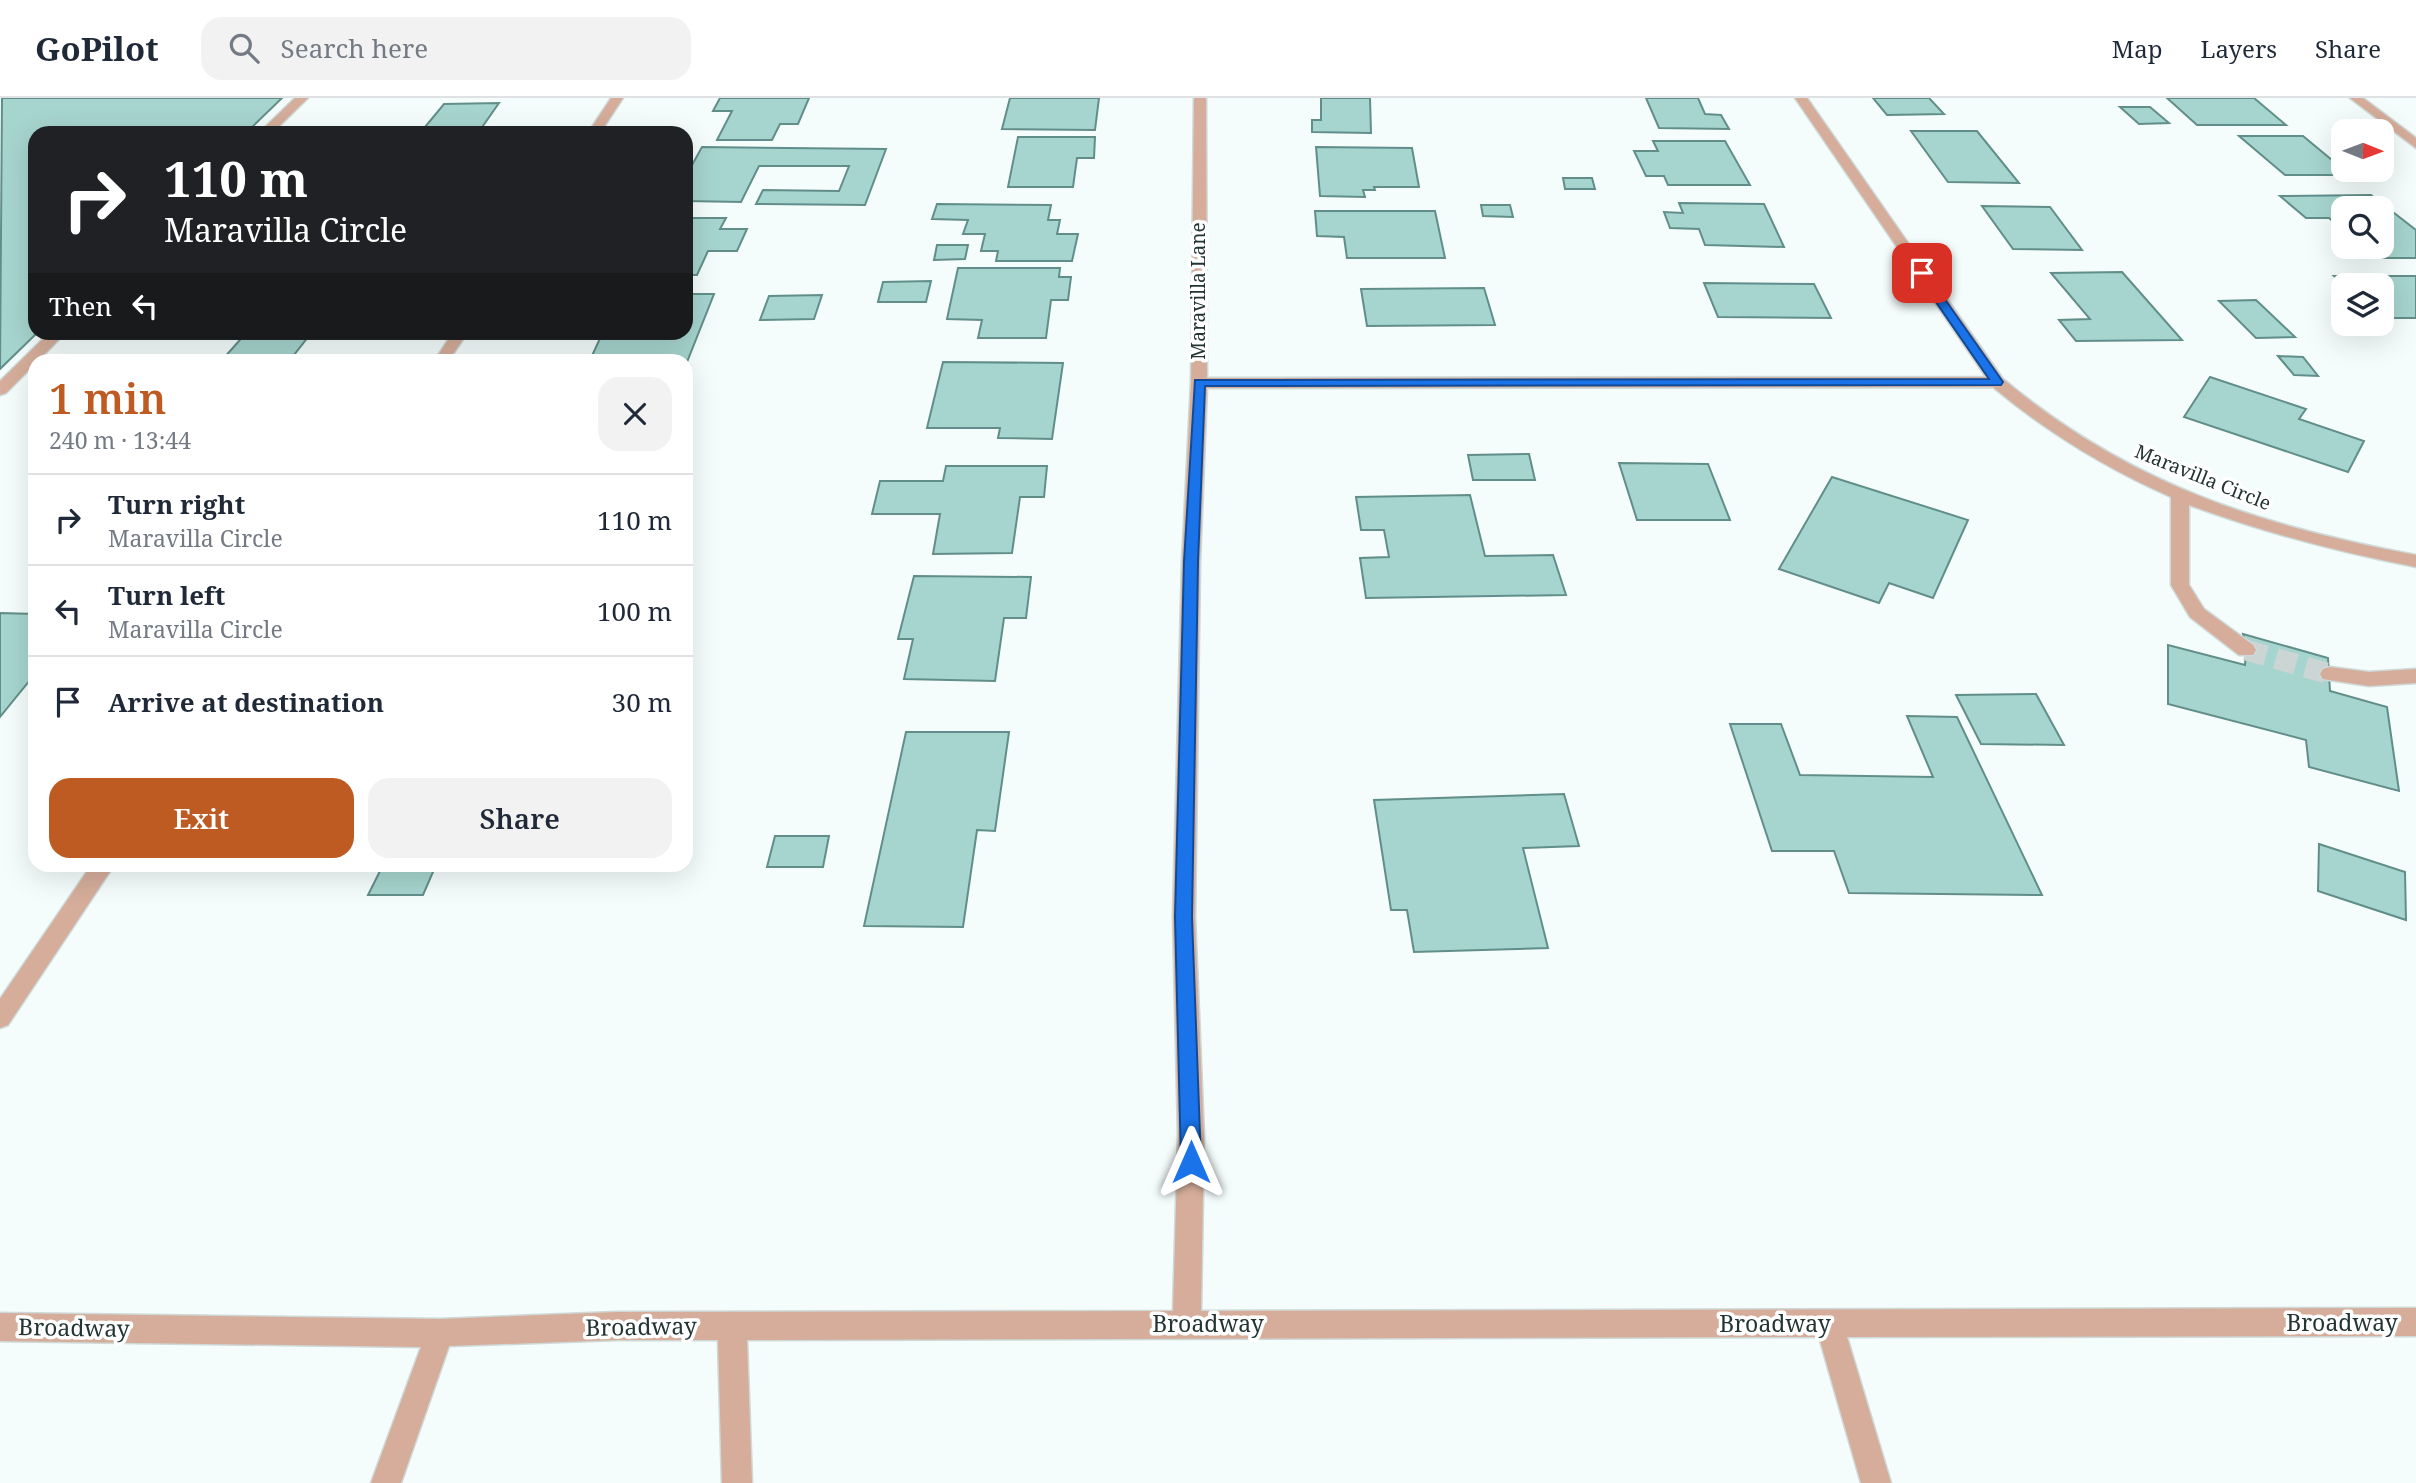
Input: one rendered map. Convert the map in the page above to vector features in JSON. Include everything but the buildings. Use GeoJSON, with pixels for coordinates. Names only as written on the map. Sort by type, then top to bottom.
{"type":"FeatureCollection","features":[{"type":"Feature","properties":{"kind":"street"},"geometry":{"type":"LineString","coordinates":[[272,126],[302,98]]}},
{"type":"Feature","properties":{"kind":"street"},"geometry":{"type":"LineString","coordinates":[[599,126],[617,98]]}},
{"type":"Feature","properties":{"kind":"street","name":"Maravilla Lane"},"geometry":{"type":"LineString","coordinates":[[1187,1324],[1191,1135],[1184,917],[1191,562],[1199,383],[1200,98]]}},
{"type":"Feature","properties":{"kind":"street","name":"Maravilla Circle"},"geometry":{"type":"LineString","coordinates":[[1801,98],[1997,382],[2024,408],[2063,436],[2180,495],[2241,519],[2304,539],[2416,565]]}},
{"type":"Feature","properties":{"kind":"street"},"geometry":{"type":"LineString","coordinates":[[2356,98],[2416,144]]}},
{"type":"Feature","properties":{"kind":"street"},"geometry":{"type":"LineString","coordinates":[[37,354],[51,340]]}},
{"type":"Feature","properties":{"kind":"street"},"geometry":{"type":"LineString","coordinates":[[0,390],[28,362]]}},
{"type":"Feature","properties":{"kind":"street"},"geometry":{"type":"LineString","coordinates":[[1199,383],[1997,382]]}},
{"type":"Feature","properties":{"kind":"street"},"geometry":{"type":"LineString","coordinates":[[2180,495],[2180,585],[2197,613],[2246,650]]}},
{"type":"Feature","properties":{"kind":"street"},"geometry":{"type":"LineString","coordinates":[[2330,674],[2369,678],[2416,676]]}},
{"type":"Feature","properties":{"kind":"street"},"geometry":{"type":"LineString","coordinates":[[0,1018],[99,872]]}},
{"type":"Feature","properties":{"kind":"street","name":"Broadway"},"geometry":{"type":"LineString","coordinates":[[0,1327],[440,1333],[617,1326],[2416,1322]]}},
{"type":"Feature","properties":{"kind":"street"},"geometry":{"type":"LineString","coordinates":[[1829,1324],[1877,1483]]}},
{"type":"Feature","properties":{"kind":"street"},"geometry":{"type":"LineString","coordinates":[[732,1326],[737,1483]]}},
{"type":"Feature","properties":{"kind":"street"},"geometry":{"type":"LineString","coordinates":[[386,1483],[440,1333]]}},
{"type":"Feature","properties":{"kind":"tunnel"},"geometry":{"type":"LineString","coordinates":[[2246,650],[2330,674]]}},
{"type":"Feature","properties":{"kind":"route"},"geometry":{"type":"LineString","coordinates":[[1191,1162],[1184,917],[1191,562],[1199,383],[1997,382],[1922,273]]}}]}
